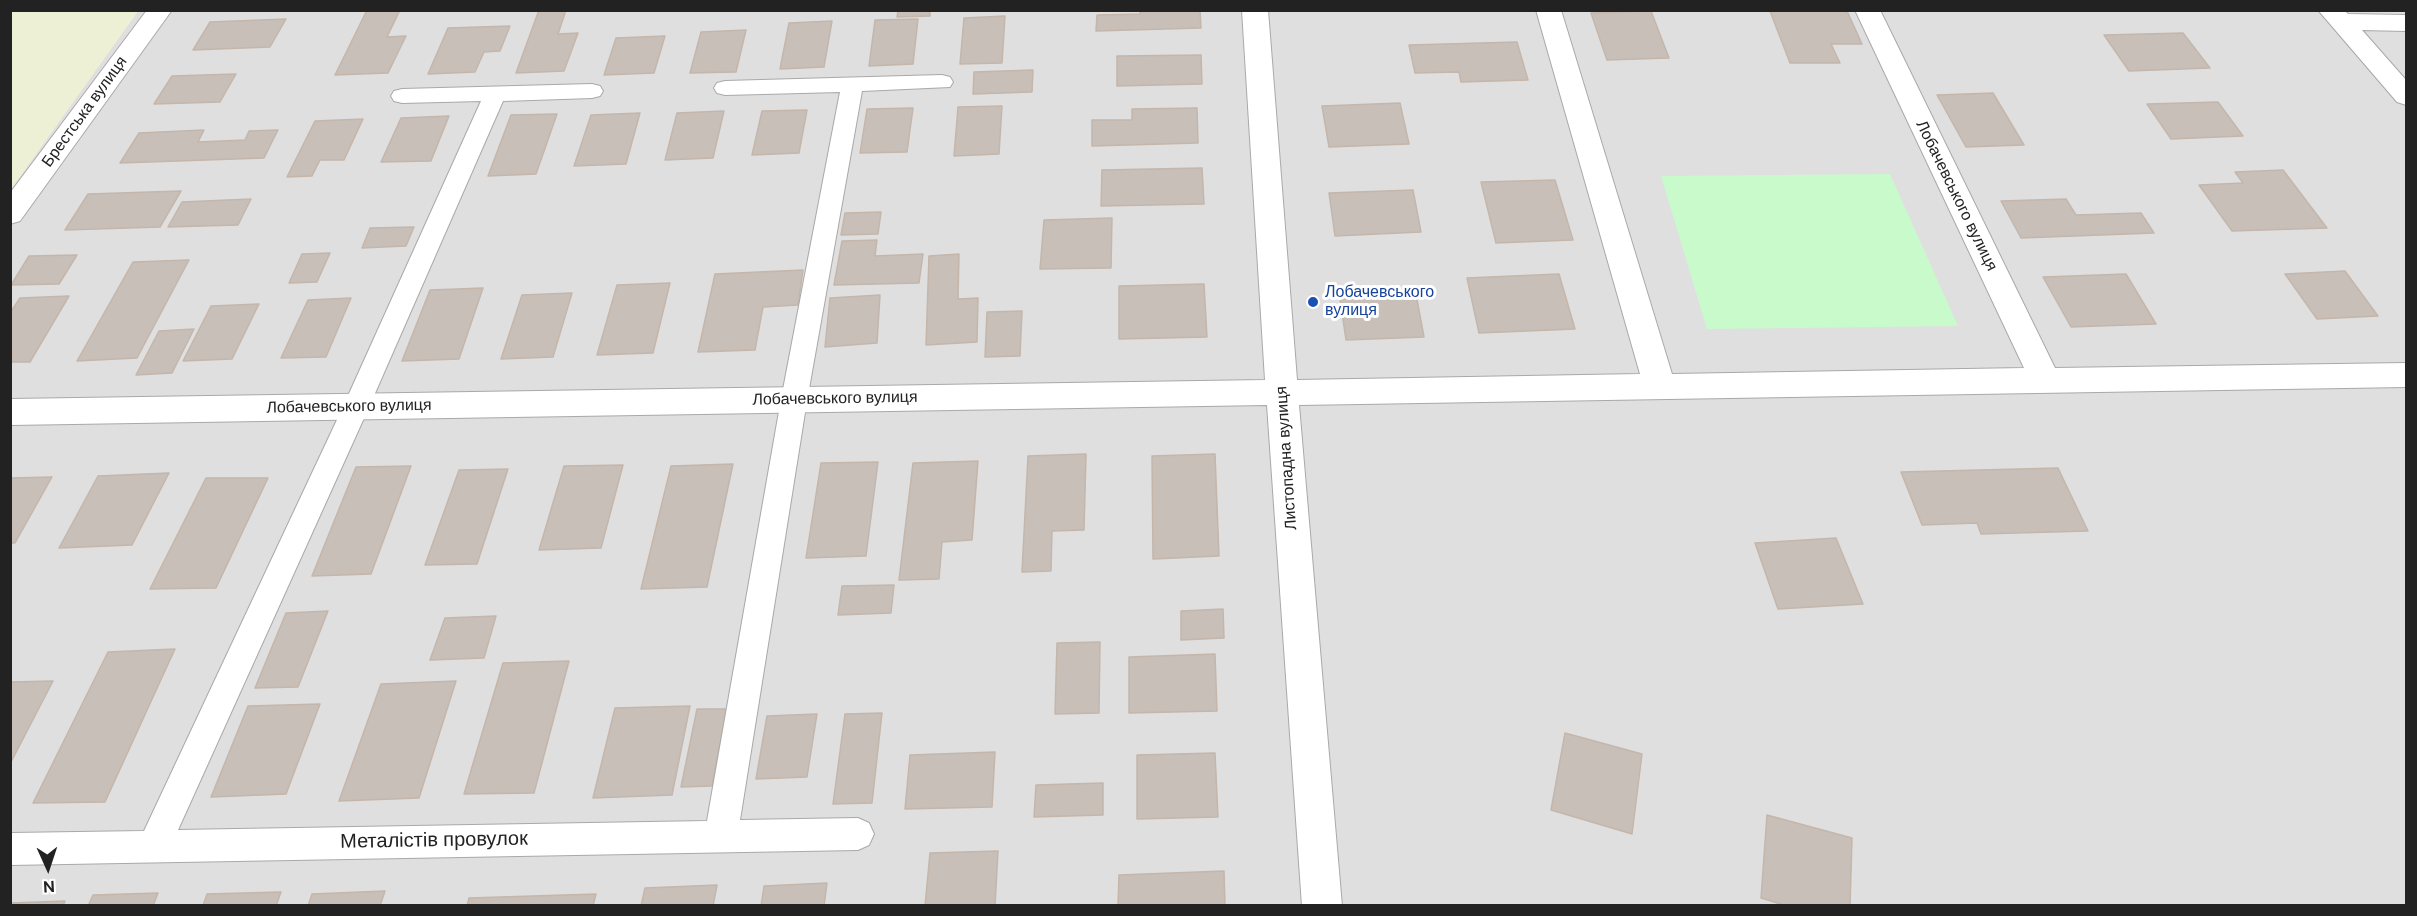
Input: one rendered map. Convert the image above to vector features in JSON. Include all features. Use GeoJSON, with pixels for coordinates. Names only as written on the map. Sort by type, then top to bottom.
{"type":"FeatureCollection","features":[{"type":"Feature","properties":{"kind":"street","name":"Брестська вулиця"},"geometry":{"type":"LineString","coordinates":[[10,214],[160,10]]}},
{"type":"Feature","properties":{"kind":"street","name":"Листопадна вулиця"},"geometry":{"type":"LineString","coordinates":[[1255,10],[1322,906]]}},
{"type":"Feature","properties":{"kind":"street"},"geometry":{"type":"LineString","coordinates":[[1548,10],[1660,387]]}},
{"type":"Feature","properties":{"kind":"street","name":"Лобачевського вулиця"},"geometry":{"type":"LineString","coordinates":[[1867,10],[2046,381]]}},
{"type":"Feature","properties":{"kind":"street"},"geometry":{"type":"LineString","coordinates":[[2335,16],[2406,23]]}},
{"type":"Feature","properties":{"kind":"street"},"geometry":{"type":"LineString","coordinates":[[2335,16],[2406,96]]}},
{"type":"Feature","properties":{"kind":"street","name":"Лобачевського вулиця"},"geometry":{"type":"LineString","coordinates":[[10,412],[2406,375]]}},
{"type":"Feature","properties":{"kind":"lane"},"geometry":{"type":"LineString","coordinates":[[725,88],[942,82]]}},
{"type":"Feature","properties":{"kind":"lane"},"geometry":{"type":"LineString","coordinates":[[721,836],[794,400],[852,84]]}},
{"type":"Feature","properties":{"kind":"lane"},"geometry":{"type":"LineString","coordinates":[[402,96],[592,91]]}},
{"type":"Feature","properties":{"kind":"lane"},"geometry":{"type":"LineString","coordinates":[[154,846],[356,407],[495,94]]}},
{"type":"Feature","properties":{"kind":"lane","name":"Металістів провулок"},"geometry":{"type":"LineString","coordinates":[[10,849],[858,834]]}},
{"type":"Feature","properties":{"kind":"shaded area"},"geometry":{"type":"Polygon","coordinates":[[[138,11],[2406,11],[2406,905],[11,906],[11,189],[138,11]]]}},
{"type":"Feature","properties":{"kind":"green space"},"geometry":{"type":"Polygon","coordinates":[[[10,11],[138,11],[11,189],[10,11]]]}},
{"type":"Feature","properties":{"kind":"green space"},"geometry":{"type":"Polygon","coordinates":[[[1890,174],[1958,326],[1707,329],[1661,176],[1890,174]]]}},
{"type":"Feature","properties":{"kind":"building"},"geometry":{"type":"Polygon","coordinates":[[[367,10],[400,10],[387,37],[406,36],[388,73],[335,75],[367,10]]]}},
{"type":"Feature","properties":{"kind":"building"},"geometry":{"type":"Polygon","coordinates":[[[539,10],[566,10],[558,34],[578,33],[564,71],[516,73],[539,10]]]}},
{"type":"Feature","properties":{"kind":"building"},"geometry":{"type":"Polygon","coordinates":[[[898,10],[930,10],[930,16],[897,17],[898,10]]]}},
{"type":"Feature","properties":{"kind":"building"},"geometry":{"type":"Polygon","coordinates":[[[1140,10],[1200,10],[1201,28],[1096,31],[1097,15],[1140,14],[1140,10]]]}},
{"type":"Feature","properties":{"kind":"building"},"geometry":{"type":"Polygon","coordinates":[[[1651,11],[1669,58],[1607,60],[1591,13],[1651,11]]]}},
{"type":"Feature","properties":{"kind":"building"},"geometry":{"type":"Polygon","coordinates":[[[1770,11],[1847,11],[1862,44],[1831,44],[1840,63],[1790,63],[1770,11]]]}},
{"type":"Feature","properties":{"kind":"building"},"geometry":{"type":"Polygon","coordinates":[[[1005,16],[1002,63],[960,64],[964,18],[1005,16]]]}},
{"type":"Feature","properties":{"kind":"building"},"geometry":{"type":"Polygon","coordinates":[[[286,19],[270,47],[193,50],[210,22],[286,19]]]}},
{"type":"Feature","properties":{"kind":"building"},"geometry":{"type":"Polygon","coordinates":[[[918,19],[913,64],[869,66],[875,20],[918,19]]]}},
{"type":"Feature","properties":{"kind":"building"},"geometry":{"type":"Polygon","coordinates":[[[832,21],[824,67],[780,69],[789,23],[832,21]]]}},
{"type":"Feature","properties":{"kind":"building"},"geometry":{"type":"Polygon","coordinates":[[[510,26],[500,51],[484,52],[475,72],[428,74],[448,28],[510,26]]]}},
{"type":"Feature","properties":{"kind":"building"},"geometry":{"type":"Polygon","coordinates":[[[746,30],[736,72],[690,73],[701,32],[746,30]]]}},
{"type":"Feature","properties":{"kind":"building"},"geometry":{"type":"Polygon","coordinates":[[[2183,33],[2210,68],[2129,71],[2104,35],[2183,33]]]}},
{"type":"Feature","properties":{"kind":"building"},"geometry":{"type":"Polygon","coordinates":[[[665,36],[654,73],[604,75],[616,38],[665,36]]]}},
{"type":"Feature","properties":{"kind":"building"},"geometry":{"type":"Polygon","coordinates":[[[1517,42],[1528,80],[1461,82],[1459,72],[1415,73],[1409,45],[1517,42]]]}},
{"type":"Feature","properties":{"kind":"building"},"geometry":{"type":"Polygon","coordinates":[[[1201,55],[1202,84],[1117,86],[1117,56],[1201,55]]]}},
{"type":"Feature","properties":{"kind":"building"},"geometry":{"type":"Polygon","coordinates":[[[1033,70],[1032,92],[973,94],[974,72],[1033,70]]]}},
{"type":"Feature","properties":{"kind":"building"},"geometry":{"type":"Polygon","coordinates":[[[236,74],[220,102],[154,104],[172,76],[236,74]]]}},
{"type":"Feature","properties":{"kind":"building"},"geometry":{"type":"Polygon","coordinates":[[[1993,93],[2024,145],[1966,147],[1937,95],[1993,93]]]}},
{"type":"Feature","properties":{"kind":"building"},"geometry":{"type":"Polygon","coordinates":[[[2218,102],[2243,136],[2171,139],[2147,104],[2218,102]]]}},
{"type":"Feature","properties":{"kind":"building"},"geometry":{"type":"Polygon","coordinates":[[[1400,103],[1409,144],[1329,147],[1322,106],[1400,103]]]}},
{"type":"Feature","properties":{"kind":"building"},"geometry":{"type":"Polygon","coordinates":[[[1002,106],[999,154],[954,156],[958,107],[1002,106]]]}},
{"type":"Feature","properties":{"kind":"building"},"geometry":{"type":"Polygon","coordinates":[[[913,108],[907,152],[860,153],[867,109],[913,108]]]}},
{"type":"Feature","properties":{"kind":"building"},"geometry":{"type":"Polygon","coordinates":[[[1197,108],[1198,143],[1092,146],[1092,120],[1132,120],[1132,109],[1197,108]]]}},
{"type":"Feature","properties":{"kind":"building"},"geometry":{"type":"Polygon","coordinates":[[[807,110],[799,153],[752,155],[762,111],[807,110]]]}},
{"type":"Feature","properties":{"kind":"building"},"geometry":{"type":"Polygon","coordinates":[[[724,111],[713,158],[665,160],[677,113],[724,111]]]}},
{"type":"Feature","properties":{"kind":"building"},"geometry":{"type":"Polygon","coordinates":[[[640,113],[626,164],[574,166],[591,115],[640,113]]]}},
{"type":"Feature","properties":{"kind":"building"},"geometry":{"type":"Polygon","coordinates":[[[557,114],[536,174],[488,176],[511,115],[557,114]]]}},
{"type":"Feature","properties":{"kind":"building"},"geometry":{"type":"Polygon","coordinates":[[[449,116],[431,161],[381,162],[401,118],[449,116]]]}},
{"type":"Feature","properties":{"kind":"building"},"geometry":{"type":"Polygon","coordinates":[[[363,119],[344,160],[320,160],[312,176],[287,177],[315,121],[363,119]]]}},
{"type":"Feature","properties":{"kind":"building"},"geometry":{"type":"Polygon","coordinates":[[[204,130],[198,142],[245,140],[249,131],[278,130],[264,158],[120,163],[139,133],[204,130]]]}},
{"type":"Feature","properties":{"kind":"building"},"geometry":{"type":"Polygon","coordinates":[[[1202,168],[1204,204],[1101,206],[1102,170],[1202,168]]]}},
{"type":"Feature","properties":{"kind":"building"},"geometry":{"type":"Polygon","coordinates":[[[2283,170],[2327,228],[2232,231],[2199,185],[2243,183],[2235,172],[2283,170]]]}},
{"type":"Feature","properties":{"kind":"building"},"geometry":{"type":"Polygon","coordinates":[[[1555,180],[1573,240],[1496,243],[1481,182],[1555,180]]]}},
{"type":"Feature","properties":{"kind":"building"},"geometry":{"type":"Polygon","coordinates":[[[1413,190],[1421,232],[1335,236],[1329,193],[1413,190]]]}},
{"type":"Feature","properties":{"kind":"building"},"geometry":{"type":"Polygon","coordinates":[[[181,191],[160,227],[65,230],[88,194],[181,191]]]}},
{"type":"Feature","properties":{"kind":"building"},"geometry":{"type":"Polygon","coordinates":[[[251,199],[238,225],[168,227],[182,202],[251,199]]]}},
{"type":"Feature","properties":{"kind":"building"},"geometry":{"type":"Polygon","coordinates":[[[2066,199],[2076,215],[2141,213],[2154,233],[2021,238],[2001,201],[2066,199]]]}},
{"type":"Feature","properties":{"kind":"building"},"geometry":{"type":"Polygon","coordinates":[[[881,212],[878,234],[841,235],[845,213],[881,212]]]}},
{"type":"Feature","properties":{"kind":"building"},"geometry":{"type":"Polygon","coordinates":[[[1112,218],[1111,268],[1040,269],[1044,220],[1112,218]]]}},
{"type":"Feature","properties":{"kind":"building"},"geometry":{"type":"Polygon","coordinates":[[[414,227],[406,246],[362,248],[370,228],[414,227]]]}},
{"type":"Feature","properties":{"kind":"building"},"geometry":{"type":"Polygon","coordinates":[[[877,240],[875,256],[923,254],[919,283],[834,285],[842,241],[877,240]]]}},
{"type":"Feature","properties":{"kind":"building"},"geometry":{"type":"Polygon","coordinates":[[[330,253],[317,282],[289,283],[302,254],[330,253]]]}},
{"type":"Feature","properties":{"kind":"building"},"geometry":{"type":"Polygon","coordinates":[[[959,254],[958,299],[978,298],[977,342],[926,345],[929,256],[959,254]]]}},
{"type":"Feature","properties":{"kind":"building"},"geometry":{"type":"Polygon","coordinates":[[[77,255],[59,284],[11,285],[29,256],[77,255]]]}},
{"type":"Feature","properties":{"kind":"building"},"geometry":{"type":"Polygon","coordinates":[[[189,260],[137,358],[77,361],[133,262],[189,260]]]}},
{"type":"Feature","properties":{"kind":"building"},"geometry":{"type":"Polygon","coordinates":[[[803,270],[798,305],[763,307],[755,350],[698,352],[715,274],[803,270]]]}},
{"type":"Feature","properties":{"kind":"building"},"geometry":{"type":"Polygon","coordinates":[[[2345,271],[2378,316],[2317,319],[2285,274],[2345,271]]]}},
{"type":"Feature","properties":{"kind":"building"},"geometry":{"type":"Polygon","coordinates":[[[1559,274],[1575,329],[1479,333],[1467,278],[1559,274]]]}},
{"type":"Feature","properties":{"kind":"building"},"geometry":{"type":"Polygon","coordinates":[[[2126,274],[2156,324],[2071,327],[2043,277],[2126,274]]]}},
{"type":"Feature","properties":{"kind":"building"},"geometry":{"type":"Polygon","coordinates":[[[670,283],[653,353],[597,355],[617,285],[670,283]]]}},
{"type":"Feature","properties":{"kind":"building"},"geometry":{"type":"Polygon","coordinates":[[[1204,284],[1207,337],[1119,339],[1119,286],[1204,284]]]}},
{"type":"Feature","properties":{"kind":"building"},"geometry":{"type":"Polygon","coordinates":[[[483,288],[459,359],[402,361],[430,290],[483,288]]]}},
{"type":"Feature","properties":{"kind":"building"},"geometry":{"type":"Polygon","coordinates":[[[1415,289],[1424,337],[1346,340],[1339,292],[1415,289]]]}},
{"type":"Feature","properties":{"kind":"building"},"geometry":{"type":"Polygon","coordinates":[[[572,293],[553,357],[501,359],[522,295],[572,293]]]}},
{"type":"Feature","properties":{"kind":"building"},"geometry":{"type":"Polygon","coordinates":[[[880,295],[877,343],[825,347],[830,298],[880,295]]]}},
{"type":"Feature","properties":{"kind":"building"},"geometry":{"type":"Polygon","coordinates":[[[69,296],[30,362],[10,362],[10,313],[20,298],[69,296]]]}},
{"type":"Feature","properties":{"kind":"building"},"geometry":{"type":"Polygon","coordinates":[[[351,298],[326,357],[281,358],[308,300],[351,298]]]}},
{"type":"Feature","properties":{"kind":"building"},"geometry":{"type":"Polygon","coordinates":[[[259,304],[232,359],[183,361],[211,306],[259,304]]]}},
{"type":"Feature","properties":{"kind":"building"},"geometry":{"type":"Polygon","coordinates":[[[1022,311],[1020,356],[985,357],[987,312],[1022,311]]]}},
{"type":"Feature","properties":{"kind":"building"},"geometry":{"type":"Polygon","coordinates":[[[194,329],[172,373],[136,375],[159,331],[194,329]]]}},
{"type":"Feature","properties":{"kind":"building"},"geometry":{"type":"Polygon","coordinates":[[[1086,454],[1084,530],[1052,531],[1051,571],[1022,572],[1028,456],[1086,454]]]}},
{"type":"Feature","properties":{"kind":"building"},"geometry":{"type":"Polygon","coordinates":[[[1215,454],[1219,556],[1153,559],[1152,456],[1215,454]]]}},
{"type":"Feature","properties":{"kind":"building"},"geometry":{"type":"Polygon","coordinates":[[[978,461],[972,540],[942,542],[939,579],[899,580],[913,463],[978,461]]]}},
{"type":"Feature","properties":{"kind":"building"},"geometry":{"type":"Polygon","coordinates":[[[878,462],[866,556],[806,558],[821,463],[878,462]]]}},
{"type":"Feature","properties":{"kind":"building"},"geometry":{"type":"Polygon","coordinates":[[[733,464],[707,587],[641,589],[671,466],[733,464]]]}},
{"type":"Feature","properties":{"kind":"building"},"geometry":{"type":"Polygon","coordinates":[[[623,465],[601,548],[539,550],[564,466],[623,465]]]}},
{"type":"Feature","properties":{"kind":"building"},"geometry":{"type":"Polygon","coordinates":[[[411,466],[371,574],[312,576],[356,467],[411,466]]]}},
{"type":"Feature","properties":{"kind":"building"},"geometry":{"type":"Polygon","coordinates":[[[2058,468],[2088,531],[1981,534],[1977,523],[1922,525],[1901,472],[2058,468]]]}},
{"type":"Feature","properties":{"kind":"building"},"geometry":{"type":"Polygon","coordinates":[[[508,469],[477,564],[425,565],[459,470],[508,469]]]}},
{"type":"Feature","properties":{"kind":"building"},"geometry":{"type":"Polygon","coordinates":[[[169,473],[132,545],[59,548],[98,476],[169,473]]]}},
{"type":"Feature","properties":{"kind":"building"},"geometry":{"type":"Polygon","coordinates":[[[52,477],[15,543],[10,543],[10,478],[52,477]]]}},
{"type":"Feature","properties":{"kind":"building"},"geometry":{"type":"Polygon","coordinates":[[[206,478],[268,478],[216,588],[150,589],[206,478]]]}},
{"type":"Feature","properties":{"kind":"building"},"geometry":{"type":"Polygon","coordinates":[[[1836,538],[1863,604],[1778,609],[1755,543],[1836,538]]]}},
{"type":"Feature","properties":{"kind":"building"},"geometry":{"type":"Polygon","coordinates":[[[894,585],[891,613],[838,615],[842,586],[894,585]]]}},
{"type":"Feature","properties":{"kind":"building"},"geometry":{"type":"Polygon","coordinates":[[[1223,609],[1224,638],[1181,640],[1181,611],[1223,609]]]}},
{"type":"Feature","properties":{"kind":"building"},"geometry":{"type":"Polygon","coordinates":[[[328,611],[298,687],[255,688],[286,613],[328,611]]]}},
{"type":"Feature","properties":{"kind":"building"},"geometry":{"type":"Polygon","coordinates":[[[496,616],[484,658],[430,660],[445,618],[496,616]]]}},
{"type":"Feature","properties":{"kind":"building"},"geometry":{"type":"Polygon","coordinates":[[[1100,642],[1099,713],[1055,714],[1057,643],[1100,642]]]}},
{"type":"Feature","properties":{"kind":"building"},"geometry":{"type":"Polygon","coordinates":[[[175,649],[105,802],[33,803],[108,652],[175,649]]]}},
{"type":"Feature","properties":{"kind":"building"},"geometry":{"type":"Polygon","coordinates":[[[1215,654],[1217,711],[1129,713],[1129,657],[1215,654]]]}},
{"type":"Feature","properties":{"kind":"building"},"geometry":{"type":"Polygon","coordinates":[[[569,661],[534,793],[464,794],[503,663],[569,661]]]}},
{"type":"Feature","properties":{"kind":"building"},"geometry":{"type":"Polygon","coordinates":[[[53,681],[10,764],[10,682],[53,681]]]}},
{"type":"Feature","properties":{"kind":"building"},"geometry":{"type":"Polygon","coordinates":[[[456,681],[419,798],[339,801],[381,684],[456,681]]]}},
{"type":"Feature","properties":{"kind":"building"},"geometry":{"type":"Polygon","coordinates":[[[320,704],[286,794],[211,797],[248,706],[320,704]]]}},
{"type":"Feature","properties":{"kind":"building"},"geometry":{"type":"Polygon","coordinates":[[[690,706],[672,795],[593,798],[615,708],[690,706]]]}},
{"type":"Feature","properties":{"kind":"building"},"geometry":{"type":"Polygon","coordinates":[[[697,709],[727,709],[712,786],[681,787],[697,709]]]}},
{"type":"Feature","properties":{"kind":"building"},"geometry":{"type":"Polygon","coordinates":[[[882,713],[872,803],[833,804],[845,714],[882,713]]]}},
{"type":"Feature","properties":{"kind":"building"},"geometry":{"type":"Polygon","coordinates":[[[817,714],[807,777],[756,779],[767,716],[817,714]]]}},
{"type":"Feature","properties":{"kind":"building"},"geometry":{"type":"Polygon","coordinates":[[[1565,733],[1642,754],[1632,834],[1551,810],[1565,733]]]}},
{"type":"Feature","properties":{"kind":"building"},"geometry":{"type":"Polygon","coordinates":[[[995,752],[992,807],[905,809],[910,755],[995,752]]]}},
{"type":"Feature","properties":{"kind":"building"},"geometry":{"type":"Polygon","coordinates":[[[1215,753],[1218,817],[1137,819],[1137,755],[1215,753]]]}},
{"type":"Feature","properties":{"kind":"building"},"geometry":{"type":"Polygon","coordinates":[[[1103,783],[1103,815],[1034,817],[1036,785],[1103,783]]]}},
{"type":"Feature","properties":{"kind":"building"},"geometry":{"type":"Polygon","coordinates":[[[1767,815],[1852,838],[1850,906],[1787,906],[1761,898],[1767,815]]]}},
{"type":"Feature","properties":{"kind":"building"},"geometry":{"type":"Polygon","coordinates":[[[998,851],[995,906],[925,906],[930,853],[998,851]]]}},
{"type":"Feature","properties":{"kind":"building"},"geometry":{"type":"Polygon","coordinates":[[[1224,871],[1225,906],[1118,906],[1119,875],[1224,871]]]}},
{"type":"Feature","properties":{"kind":"building"},"geometry":{"type":"Polygon","coordinates":[[[827,883],[824,906],[761,906],[764,886],[827,883]]]}},
{"type":"Feature","properties":{"kind":"building"},"geometry":{"type":"Polygon","coordinates":[[[717,885],[713,906],[641,906],[645,888],[717,885]]]}},
{"type":"Feature","properties":{"kind":"building"},"geometry":{"type":"Polygon","coordinates":[[[385,891],[380,906],[308,906],[312,894],[385,891]]]}},
{"type":"Feature","properties":{"kind":"building"},"geometry":{"type":"Polygon","coordinates":[[[281,892],[276,906],[203,906],[207,894],[281,892]]]}},
{"type":"Feature","properties":{"kind":"building"},"geometry":{"type":"Polygon","coordinates":[[[158,893],[153,906],[88,906],[93,895],[158,893]]]}},
{"type":"Feature","properties":{"kind":"building"},"geometry":{"type":"Polygon","coordinates":[[[596,894],[593,906],[467,906],[469,898],[596,894]]]}},
{"type":"Feature","properties":{"kind":"building"},"geometry":{"type":"Polygon","coordinates":[[[65,901],[63,906],[10,906],[10,903],[65,901]]]}},
{"type":"Feature","properties":{"kind":"place","name":"Лобачевського вулиця"},"geometry":{"type":"Point","coordinates":[1313,302]}}]}
